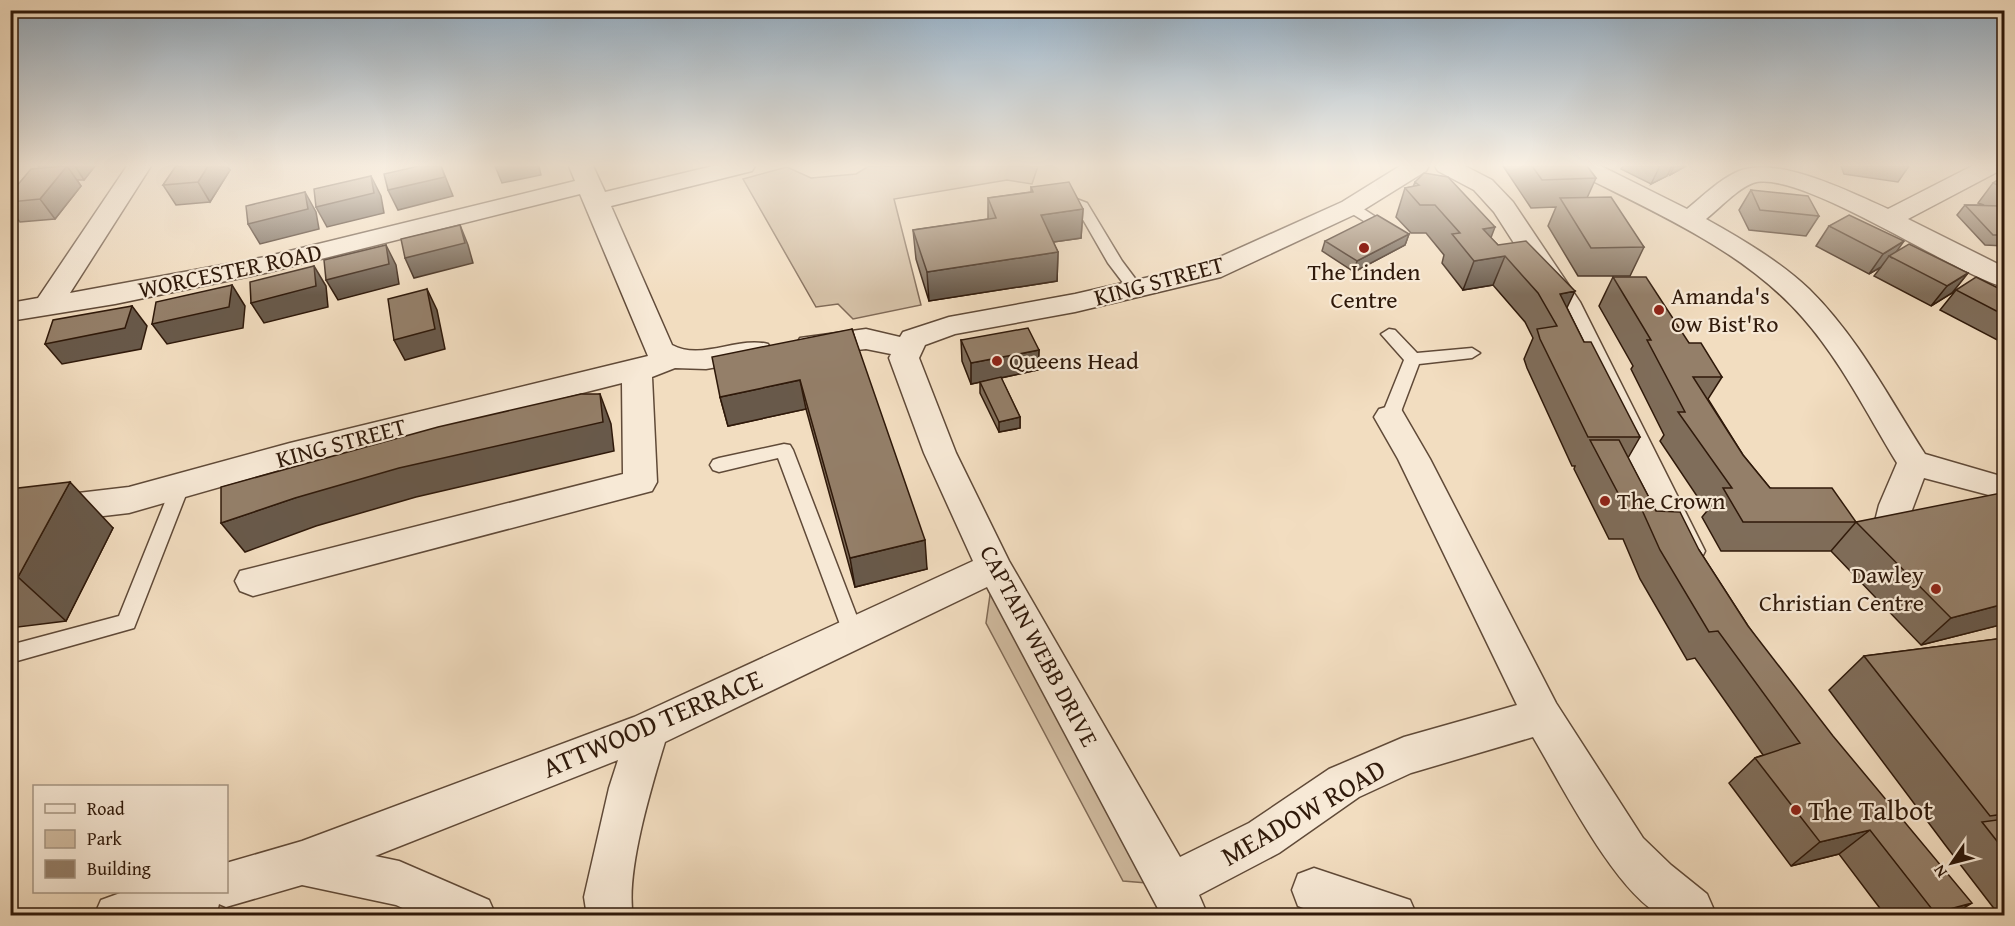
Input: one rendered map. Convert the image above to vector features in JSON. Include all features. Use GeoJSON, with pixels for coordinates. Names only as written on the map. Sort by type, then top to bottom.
{"type":"FeatureCollection","features":[{"type":"Feature","properties":{"kind":"street"},"geometry":{"type":"LineString","coordinates":[[48,307],[111,209]]}},
{"type":"Feature","properties":{"kind":"street","name":"WORCESTER ROAD"},"geometry":{"type":"LineString","coordinates":[[10,312],[48,307],[265,265],[487,209]]}},
{"type":"Feature","properties":{"kind":"street"},"geometry":{"type":"LineString","coordinates":[[599,209],[660,351],[669,358],[713,357],[866,339],[906,358]]}},
{"type":"Feature","properties":{"kind":"street","name":"KING STREET"},"geometry":{"type":"LineString","coordinates":[[906,358],[913,339],[949,326],[1135,289],[1211,271],[1346,209]]}},
{"type":"Feature","properties":{"kind":"street"},"geometry":{"type":"LineString","coordinates":[[1505,209],[1566,302],[1650,480],[1704,580]]}},
{"type":"Feature","properties":{"kind":"street"},"geometry":{"type":"LineString","coordinates":[[1665,209],[1764,268],[1797,295],[1827,328],[1914,463],[2001,488]]}},
{"type":"Feature","properties":{"kind":"street"},"geometry":{"type":"LineString","coordinates":[[1688,221],[1703,209]]}},
{"type":"Feature","properties":{"kind":"street"},"geometry":{"type":"LineString","coordinates":[[1862,209],[2004,278]]}},
{"type":"Feature","properties":{"kind":"street"},"geometry":{"type":"LineString","coordinates":[[1887,220],[1908,209]]}},
{"type":"Feature","properties":{"kind":"street","name":"KING STREET"},"geometry":{"type":"LineString","coordinates":[[10,514],[129,500],[312,449],[574,383],[651,367],[669,358]]}},
{"type":"Feature","properties":{"kind":"street","name":"CAPTAIN WEBB DRIVE"},"geometry":{"type":"LineString","coordinates":[[906,358],[940,453],[994,567],[1178,900]]}},
{"type":"Feature","properties":{"kind":"street"},"geometry":{"type":"LineString","coordinates":[[253,581],[640,482],[637,370]]}},
{"type":"Feature","properties":{"kind":"street"},"geometry":{"type":"LineString","coordinates":[[1390,417],[1414,459],[1542,716],[1628,854],[1692,914]]}},
{"type":"Feature","properties":{"kind":"street"},"geometry":{"type":"LineString","coordinates":[[1891,525],[1896,505],[1914,463]]}},
{"type":"Feature","properties":{"kind":"street","name":"ATTWOOD TERRACE"},"geometry":{"type":"LineString","coordinates":[[228,884],[302,863],[648,730],[994,567]]}},
{"type":"Feature","properties":{"kind":"street","name":"MEADOW ROAD"},"geometry":{"type":"LineString","coordinates":[[1178,900],[1344,783],[1404,756],[1542,716]]}},
{"type":"Feature","properties":{"kind":"street"},"geometry":{"type":"LineString","coordinates":[[610,915],[607,897],[630,788],[648,730]]}},
{"type":"Feature","properties":{"kind":"street","name":"ATTWOOD TERRACE"},"geometry":{"type":"LineString","coordinates":[[302,863],[399,883],[473,915]]}},
{"type":"Feature","properties":{"kind":"street"},"geometry":{"type":"LineString","coordinates":[[1314,890],[1394,915]]}},
{"type":"Feature","properties":{"kind":"street"},"geometry":{"type":"LineString","coordinates":[[117,915],[195,893]]}},
{"type":"Feature","properties":{"kind":"lane"},"geometry":{"type":"LineString","coordinates":[[1084,209],[1115,263],[1135,289]]}},
{"type":"Feature","properties":{"kind":"lane"},"geometry":{"type":"LineString","coordinates":[[1355,209],[1399,237]]}},
{"type":"Feature","properties":{"kind":"lane"},"geometry":{"type":"LineString","coordinates":[[1389,334],[1413,359]]}},
{"type":"Feature","properties":{"kind":"lane"},"geometry":{"type":"LineString","coordinates":[[1413,359],[1472,353]]}},
{"type":"Feature","properties":{"kind":"lane"},"geometry":{"type":"LineString","coordinates":[[1390,417],[1413,359]]}},
{"type":"Feature","properties":{"kind":"lane"},"geometry":{"type":"LineString","coordinates":[[719,465],[784,450],[854,634]]}},
{"type":"Feature","properties":{"kind":"lane"},"geometry":{"type":"LineString","coordinates":[[10,654],[127,622],[180,487]]}},
{"type":"Feature","properties":{"kind":"green space"},"geometry":{"type":"Polygon","coordinates":[[[760,209],[897,209],[921,305],[853,319],[838,304],[816,307],[760,209]]]}},
{"type":"Feature","properties":{"kind":"green space"},"geometry":{"type":"Polygon","coordinates":[[[994,567],[1171,885],[1123,881],[986,623],[994,567]]]}},
{"type":"Feature","properties":{"kind":"green space"},"geometry":{"type":"Polygon","coordinates":[[[1171,885],[1214,915],[1185,915],[1171,885]]]}},
{"type":"Feature","properties":{"kind":"building"},"geometry":{"type":"Polygon","coordinates":[[[246,209],[307,209],[248,224],[246,209]]]}},
{"type":"Feature","properties":{"kind":"building"},"geometry":{"type":"Polygon","coordinates":[[[992,209],[1082,209],[1041,215],[1058,252],[927,272],[913,230],[996,218],[992,209]]]}},
{"type":"Feature","properties":{"kind":"building"},"geometry":{"type":"Polygon","coordinates":[[[1439,209],[1478,209],[1495,227],[1483,229],[1498,245],[1526,241],[1575,291],[1560,294],[1584,342],[1591,342],[1640,437],[1588,437],[1540,339],[1537,329],[1557,326],[1538,293],[1505,256],[1474,261],[1452,234],[1460,233],[1439,209]]]}},
{"type":"Feature","properties":{"kind":"building"},"geometry":{"type":"Polygon","coordinates":[[[1567,209],[1619,209],[1644,247],[1591,248],[1567,209]]]}},
{"type":"Feature","properties":{"kind":"building"},"geometry":{"type":"Polygon","coordinates":[[[1815,209],[1819,216],[1760,210],[1815,209]]]}},
{"type":"Feature","properties":{"kind":"building"},"geometry":{"type":"Polygon","coordinates":[[[1969,209],[2004,210],[2004,235],[1993,235],[1969,209]]]}},
{"type":"Feature","properties":{"kind":"building"},"geometry":{"type":"Polygon","coordinates":[[[1377,215],[1409,234],[1357,261],[1325,241],[1377,215]]]}},
{"type":"Feature","properties":{"kind":"building"},"geometry":{"type":"Polygon","coordinates":[[[1849,215],[1904,241],[1883,254],[1829,226],[1849,215]]]}},
{"type":"Feature","properties":{"kind":"building"},"geometry":{"type":"Polygon","coordinates":[[[460,225],[465,243],[405,258],[401,239],[460,225]]]}},
{"type":"Feature","properties":{"kind":"building"},"geometry":{"type":"Polygon","coordinates":[[[1909,244],[1968,273],[1947,286],[1889,256],[1909,244]]]}},
{"type":"Feature","properties":{"kind":"building"},"geometry":{"type":"Polygon","coordinates":[[[386,245],[389,264],[326,280],[324,260],[386,245]]]}},
{"type":"Feature","properties":{"kind":"building"},"geometry":{"type":"Polygon","coordinates":[[[314,266],[316,286],[251,303],[250,282],[314,266]]]}},
{"type":"Feature","properties":{"kind":"building"},"geometry":{"type":"Polygon","coordinates":[[[1613,277],[1646,277],[1689,343],[1701,343],[1722,377],[1693,377],[1743,455],[1770,488],[1832,488],[1856,522],[1743,522],[1723,488],[1732,488],[1678,412],[1685,412],[1647,340],[1651,340],[1613,277]]]}},
{"type":"Feature","properties":{"kind":"building"},"geometry":{"type":"Polygon","coordinates":[[[1976,277],[2004,291],[2004,315],[1956,290],[1976,277]]]}},
{"type":"Feature","properties":{"kind":"building"},"geometry":{"type":"Polygon","coordinates":[[[232,285],[229,307],[152,324],[156,302],[232,285]]]}},
{"type":"Feature","properties":{"kind":"building"},"geometry":{"type":"Polygon","coordinates":[[[427,289],[435,329],[394,340],[388,299],[427,289]]]}},
{"type":"Feature","properties":{"kind":"building"},"geometry":{"type":"Polygon","coordinates":[[[132,306],[125,328],[45,344],[53,320],[132,306]]]}},
{"type":"Feature","properties":{"kind":"building"},"geometry":{"type":"Polygon","coordinates":[[[1028,328],[1039,350],[971,363],[961,340],[1028,328]]]}},
{"type":"Feature","properties":{"kind":"building"},"geometry":{"type":"Polygon","coordinates":[[[852,329],[925,540],[850,558],[800,380],[720,397],[712,357],[852,329]]]}},
{"type":"Feature","properties":{"kind":"building"},"geometry":{"type":"Polygon","coordinates":[[[1001,377],[1020,417],[999,422],[980,382],[1001,377]]]}},
{"type":"Feature","properties":{"kind":"building"},"geometry":{"type":"Polygon","coordinates":[[[581,394],[600,394],[603,422],[399,468],[295,498],[221,523],[221,487],[438,427],[581,394]]]}},
{"type":"Feature","properties":{"kind":"building"},"geometry":{"type":"Polygon","coordinates":[[[1590,440],[1619,440],[1656,511],[1680,512],[1699,550],[1748,626],[1833,736],[1972,903],[1935,913],[1870,830],[1820,842],[1755,758],[1800,743],[1718,631],[1709,632],[1660,550],[1642,510],[1627,510],[1590,440]]]}},
{"type":"Feature","properties":{"kind":"building"},"geometry":{"type":"Polygon","coordinates":[[[70,482],[18,577],[10,578],[10,489],[70,482]]]}},
{"type":"Feature","properties":{"kind":"building"},"geometry":{"type":"Polygon","coordinates":[[[2001,493],[2004,497],[2004,604],[1951,618],[1856,522],[2001,493]]]}},
{"type":"Feature","properties":{"kind":"building"},"geometry":{"type":"Polygon","coordinates":[[[2004,638],[2004,814],[1990,816],[1864,656],[2004,638]]]}},
{"type":"Feature","properties":{"kind":"building"},"geometry":{"type":"Polygon","coordinates":[[[2004,819],[2004,850],[1982,822],[2004,819]]]}},
{"type":"Feature","properties":{"kind":"place","name":"The Linden Centre"},"geometry":{"type":"Point","coordinates":[1364,248]}},
{"type":"Feature","properties":{"kind":"place","name":"Amanda's Ow Bist'Ro"},"geometry":{"type":"Point","coordinates":[1659,310]}},
{"type":"Feature","properties":{"kind":"place","name":"Queens Head"},"geometry":{"type":"Point","coordinates":[997,361]}},
{"type":"Feature","properties":{"kind":"place","name":"The Crown"},"geometry":{"type":"Point","coordinates":[1605,501]}},
{"type":"Feature","properties":{"kind":"place","name":"Dawley Christian Centre"},"geometry":{"type":"Point","coordinates":[1936,589]}},
{"type":"Feature","properties":{"kind":"place","name":"The Talbot"},"geometry":{"type":"Point","coordinates":[1796,810]}}]}
